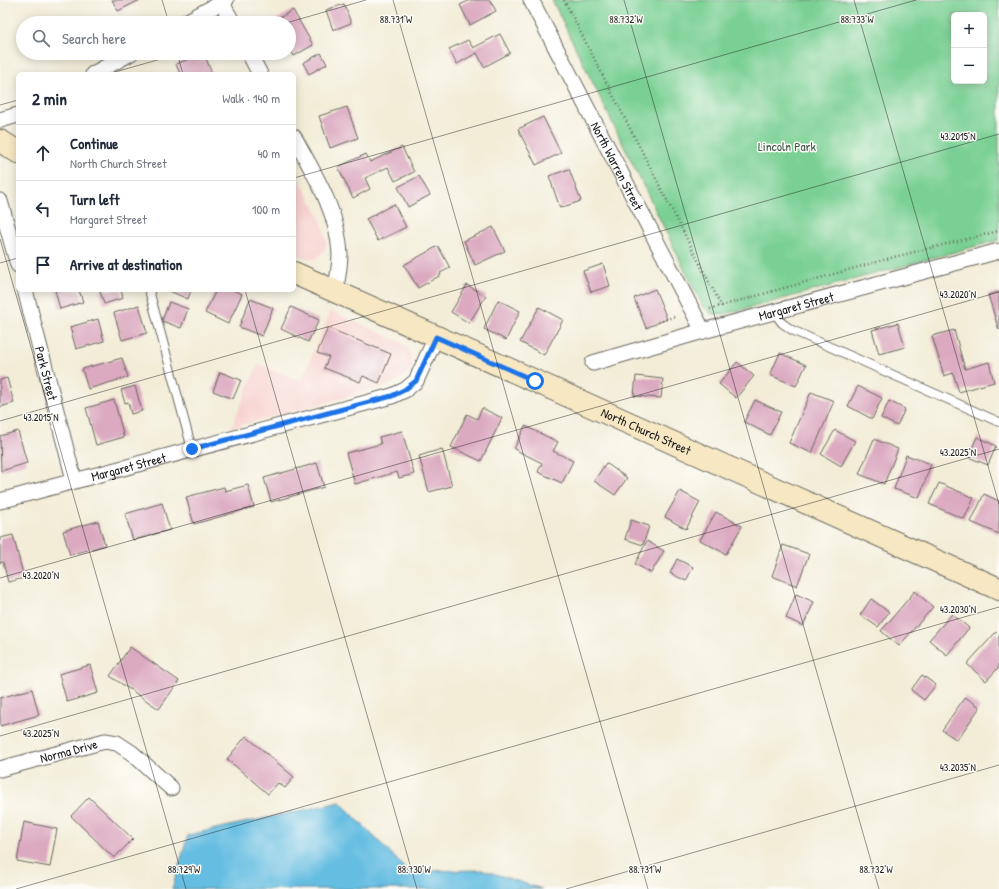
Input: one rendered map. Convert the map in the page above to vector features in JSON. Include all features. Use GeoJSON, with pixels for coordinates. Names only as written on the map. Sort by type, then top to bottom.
{"type":"FeatureCollection","features":[{"type":"Feature","properties":{"kind":"main road"},"geometry":{"type":"LineString","coordinates":[[0,141],[16,151]]}},
{"type":"Feature","properties":{"kind":"main road","name":"North Church Street"},"geometry":{"type":"LineString","coordinates":[[296,274],[999,589]]}},
{"type":"Feature","properties":{"kind":"street","name":"North Warren Street"},"geometry":{"type":"LineString","coordinates":[[531,0],[703,331]]}},
{"type":"Feature","properties":{"kind":"street"},"geometry":{"type":"LineString","coordinates":[[196,16],[222,1],[230,16]]}},
{"type":"Feature","properties":{"kind":"street"},"geometry":{"type":"LineString","coordinates":[[97,72],[118,60]]}},
{"type":"Feature","properties":{"kind":"street"},"geometry":{"type":"LineString","coordinates":[[253,60],[259,72]]}},
{"type":"Feature","properties":{"kind":"street"},"geometry":{"type":"LineString","coordinates":[[0,120],[16,116]]}},
{"type":"Feature","properties":{"kind":"street"},"geometry":{"type":"LineString","coordinates":[[296,141],[320,186],[330,208],[334,222],[340,256],[336,291]]}},
{"type":"Feature","properties":{"kind":"street"},"geometry":{"type":"LineString","coordinates":[[0,201],[16,257]]}},
{"type":"Feature","properties":{"kind":"street","name":"Margaret Street"},"geometry":{"type":"LineString","coordinates":[[593,363],[703,331],[999,251]]}},
{"type":"Feature","properties":{"kind":"street","name":"Park Street"},"geometry":{"type":"LineString","coordinates":[[25,292],[74,480]]}},
{"type":"Feature","properties":{"kind":"street","name":"Margaret Street"},"geometry":{"type":"LineString","coordinates":[[0,501],[392,396],[404,390],[416,381],[436,337]]}},
{"type":"Feature","properties":{"kind":"street","name":"Norma Drive"},"geometry":{"type":"LineString","coordinates":[[0,769],[105,741],[117,743],[132,753],[171,788]]}},
{"type":"Feature","properties":{"kind":"lane"},"geometry":{"type":"LineString","coordinates":[[150,292],[192,449]]}},
{"type":"Feature","properties":{"kind":"lane"},"geometry":{"type":"LineString","coordinates":[[774,312],[782,323],[792,330],[999,422]]}},
{"type":"Feature","properties":{"kind":"path"},"geometry":{"type":"LineString","coordinates":[[564,0],[722,307]]}},
{"type":"Feature","properties":{"kind":"path"},"geometry":{"type":"LineString","coordinates":[[658,322],[693,312],[722,307],[894,258],[999,231]]}},
{"type":"Feature","properties":{"kind":"shaded area"},"geometry":{"type":"Polygon","coordinates":[[[296,174],[319,215],[327,241],[325,249],[320,255],[315,259],[309,259],[296,255],[296,174]]]}},
{"type":"Feature","properties":{"kind":"shaded area"},"geometry":{"type":"Polygon","coordinates":[[[331,311],[401,342],[407,347],[410,354],[412,364],[409,372],[400,380],[387,386],[231,428],[258,364],[301,381],[331,311]]]}},
{"type":"Feature","properties":{"kind":"green space","name":"Lincoln Park"},"geometry":{"type":"Polygon","coordinates":[[[552,0],[999,0],[999,240],[753,307],[724,314],[712,314],[703,307],[552,0]]]}},
{"type":"Feature","properties":{"kind":"water"},"geometry":{"type":"Polygon","coordinates":[[[340,802],[408,871],[483,870],[542,889],[172,889],[188,835],[340,802]]]}},
{"type":"Feature","properties":{"kind":"building"},"geometry":{"type":"Polygon","coordinates":[[[112,0],[140,0],[118,11],[112,0]]]}},
{"type":"Feature","properties":{"kind":"building"},"geometry":{"type":"Polygon","coordinates":[[[470,0],[490,0],[496,11],[470,25],[460,5],[470,0]]]}},
{"type":"Feature","properties":{"kind":"building"},"geometry":{"type":"Polygon","coordinates":[[[344,4],[351,23],[333,30],[326,10],[344,4]]]}},
{"type":"Feature","properties":{"kind":"building"},"geometry":{"type":"Polygon","coordinates":[[[293,10],[313,45],[296,55],[296,16],[283,16],[293,10]]]}},
{"type":"Feature","properties":{"kind":"building"},"geometry":{"type":"Polygon","coordinates":[[[500,34],[510,53],[484,67],[477,53],[457,64],[449,49],[468,40],[473,48],[500,34]]]}},
{"type":"Feature","properties":{"kind":"building"},"geometry":{"type":"Polygon","coordinates":[[[321,53],[327,64],[309,74],[303,63],[321,53]]]}},
{"type":"Feature","properties":{"kind":"building"},"geometry":{"type":"Polygon","coordinates":[[[186,60],[207,60],[211,72],[179,72],[176,64],[186,60]]]}},
{"type":"Feature","properties":{"kind":"building"},"geometry":{"type":"Polygon","coordinates":[[[347,107],[358,138],[330,148],[319,116],[347,107]]]}},
{"type":"Feature","properties":{"kind":"building"},"geometry":{"type":"Polygon","coordinates":[[[543,117],[561,153],[536,165],[518,129],[543,117]]]}},
{"type":"Feature","properties":{"kind":"building"},"geometry":{"type":"Polygon","coordinates":[[[402,147],[414,172],[395,181],[388,167],[365,178],[370,189],[353,198],[338,167],[366,154],[370,162],[402,147]]]}},
{"type":"Feature","properties":{"kind":"building"},"geometry":{"type":"Polygon","coordinates":[[[569,169],[581,201],[560,208],[549,176],[569,169]]]}},
{"type":"Feature","properties":{"kind":"building"},"geometry":{"type":"Polygon","coordinates":[[[419,176],[430,195],[408,207],[398,187],[419,176]]]}},
{"type":"Feature","properties":{"kind":"building"},"geometry":{"type":"Polygon","coordinates":[[[394,204],[406,227],[378,241],[366,219],[394,204]]]}},
{"type":"Feature","properties":{"kind":"building"},"geometry":{"type":"Polygon","coordinates":[[[493,227],[505,251],[475,265],[464,241],[493,227]]]}},
{"type":"Feature","properties":{"kind":"building"},"geometry":{"type":"Polygon","coordinates":[[[438,246],[450,268],[418,288],[404,265],[438,246]]]}},
{"type":"Feature","properties":{"kind":"building"},"geometry":{"type":"Polygon","coordinates":[[[603,264],[610,286],[591,292],[583,271],[603,264]]]}},
{"type":"Feature","properties":{"kind":"building"},"geometry":{"type":"Polygon","coordinates":[[[467,285],[486,296],[469,323],[451,312],[467,285]]]}},
{"type":"Feature","properties":{"kind":"building"},"geometry":{"type":"Polygon","coordinates":[[[655,289],[667,319],[646,328],[634,298],[655,289]]]}},
{"type":"Feature","properties":{"kind":"building"},"geometry":{"type":"Polygon","coordinates":[[[56,292],[80,292],[83,302],[60,309],[56,292]]]}},
{"type":"Feature","properties":{"kind":"building"},"geometry":{"type":"Polygon","coordinates":[[[100,292],[122,292],[123,298],[104,304],[100,292]]]}},
{"type":"Feature","properties":{"kind":"building"},"geometry":{"type":"Polygon","coordinates":[[[172,292],[190,292],[188,299],[172,292]]]}},
{"type":"Feature","properties":{"kind":"building"},"geometry":{"type":"Polygon","coordinates":[[[215,292],[238,292],[242,294],[228,324],[205,313],[215,292]]]}},
{"type":"Feature","properties":{"kind":"building"},"geometry":{"type":"Polygon","coordinates":[[[999,292],[999,330],[988,295],[999,292]]]}},
{"type":"Feature","properties":{"kind":"building"},"geometry":{"type":"Polygon","coordinates":[[[250,299],[273,308],[262,336],[239,327],[250,299]]]}},
{"type":"Feature","properties":{"kind":"building"},"geometry":{"type":"Polygon","coordinates":[[[498,300],[520,311],[506,340],[484,329],[498,300]]]}},
{"type":"Feature","properties":{"kind":"building"},"geometry":{"type":"Polygon","coordinates":[[[169,302],[188,309],[181,328],[162,321],[169,302]]]}},
{"type":"Feature","properties":{"kind":"building"},"geometry":{"type":"Polygon","coordinates":[[[139,305],[147,333],[122,340],[114,313],[139,305]]]}},
{"type":"Feature","properties":{"kind":"building"},"geometry":{"type":"Polygon","coordinates":[[[291,307],[319,320],[308,342],[281,329],[291,307]]]}},
{"type":"Feature","properties":{"kind":"building"},"geometry":{"type":"Polygon","coordinates":[[[539,307],[563,320],[544,355],[520,342],[539,307]]]}},
{"type":"Feature","properties":{"kind":"building"},"geometry":{"type":"Polygon","coordinates":[[[98,319],[104,341],[76,349],[70,327],[98,319]]]}},
{"type":"Feature","properties":{"kind":"building"},"geometry":{"type":"Polygon","coordinates":[[[898,323],[905,347],[879,354],[872,330],[898,323]]]}},
{"type":"Feature","properties":{"kind":"building"},"geometry":{"type":"Polygon","coordinates":[[[328,328],[391,354],[379,383],[363,376],[360,382],[324,368],[329,357],[317,353],[328,328]]]}},
{"type":"Feature","properties":{"kind":"building"},"geometry":{"type":"Polygon","coordinates":[[[954,330],[965,369],[989,362],[994,382],[959,392],[953,373],[944,376],[932,336],[954,330]]]}},
{"type":"Feature","properties":{"kind":"building"},"geometry":{"type":"Polygon","coordinates":[[[780,353],[806,365],[796,386],[770,375],[780,353]]]}},
{"type":"Feature","properties":{"kind":"building"},"geometry":{"type":"Polygon","coordinates":[[[122,358],[128,377],[88,389],[82,369],[122,358]]]}},
{"type":"Feature","properties":{"kind":"building"},"geometry":{"type":"Polygon","coordinates":[[[737,362],[754,376],[736,398],[719,384],[737,362]]]}},
{"type":"Feature","properties":{"kind":"building"},"geometry":{"type":"Polygon","coordinates":[[[220,372],[241,380],[233,399],[213,391],[220,372]]]}},
{"type":"Feature","properties":{"kind":"building"},"geometry":{"type":"Polygon","coordinates":[[[636,376],[663,379],[661,398],[634,396],[636,376]]]}},
{"type":"Feature","properties":{"kind":"building"},"geometry":{"type":"Polygon","coordinates":[[[7,378],[14,403],[0,407],[0,380],[7,378]]]}},
{"type":"Feature","properties":{"kind":"building"},"geometry":{"type":"Polygon","coordinates":[[[135,386],[142,411],[131,414],[128,402],[125,403],[121,390],[135,386]]]}},
{"type":"Feature","properties":{"kind":"building"},"geometry":{"type":"Polygon","coordinates":[[[858,386],[882,398],[872,419],[848,406],[858,386]]]}},
{"type":"Feature","properties":{"kind":"building"},"geometry":{"type":"Polygon","coordinates":[[[811,392],[834,401],[812,453],[789,443],[811,392]]]}},
{"type":"Feature","properties":{"kind":"building"},"geometry":{"type":"Polygon","coordinates":[[[114,400],[124,437],[96,445],[86,408],[114,400]]]}},
{"type":"Feature","properties":{"kind":"building"},"geometry":{"type":"Polygon","coordinates":[[[755,400],[781,412],[770,435],[744,422],[755,400]]]}},
{"type":"Feature","properties":{"kind":"building"},"geometry":{"type":"Polygon","coordinates":[[[889,401],[905,409],[897,426],[881,418],[889,401]]]}},
{"type":"Feature","properties":{"kind":"building"},"geometry":{"type":"Polygon","coordinates":[[[482,408],[502,418],[481,461],[451,447],[467,414],[477,419],[482,408]]]}},
{"type":"Feature","properties":{"kind":"building"},"geometry":{"type":"Polygon","coordinates":[[[525,426],[558,442],[553,451],[573,461],[562,483],[538,472],[542,463],[514,449],[525,426]]]}},
{"type":"Feature","properties":{"kind":"building"},"geometry":{"type":"Polygon","coordinates":[[[835,430],[855,441],[841,466],[821,454],[835,430]]]}},
{"type":"Feature","properties":{"kind":"building"},"geometry":{"type":"Polygon","coordinates":[[[18,431],[27,463],[1,471],[0,436],[18,431]]]}},
{"type":"Feature","properties":{"kind":"building"},"geometry":{"type":"Polygon","coordinates":[[[402,431],[414,474],[399,478],[397,472],[355,484],[346,453],[381,444],[379,437],[402,431]]]}},
{"type":"Feature","properties":{"kind":"building"},"geometry":{"type":"Polygon","coordinates":[[[977,437],[996,446],[988,465],[968,457],[977,437]]]}},
{"type":"Feature","properties":{"kind":"building"},"geometry":{"type":"Polygon","coordinates":[[[874,439],[898,449],[884,484],[859,474],[874,439]]]}},
{"type":"Feature","properties":{"kind":"building"},"geometry":{"type":"Polygon","coordinates":[[[442,449],[452,486],[429,492],[419,456],[442,449]]]}},
{"type":"Feature","properties":{"kind":"building"},"geometry":{"type":"Polygon","coordinates":[[[906,455],[931,464],[919,498],[894,489],[906,455]]]}},
{"type":"Feature","properties":{"kind":"building"},"geometry":{"type":"Polygon","coordinates":[[[317,463],[324,487],[271,502],[264,478],[317,463]]]}},
{"type":"Feature","properties":{"kind":"building"},"geometry":{"type":"Polygon","coordinates":[[[606,463],[627,478],[615,495],[594,481],[606,463]]]}},
{"type":"Feature","properties":{"kind":"building"},"geometry":{"type":"Polygon","coordinates":[[[939,483],[974,498],[964,519],[929,504],[939,483]]]}},
{"type":"Feature","properties":{"kind":"building"},"geometry":{"type":"Polygon","coordinates":[[[248,485],[254,507],[194,524],[186,497],[224,487],[225,491],[248,485]]]}},
{"type":"Feature","properties":{"kind":"building"},"geometry":{"type":"Polygon","coordinates":[[[680,491],[700,502],[686,529],[665,517],[680,491]]]}},
{"type":"Feature","properties":{"kind":"building"},"geometry":{"type":"Polygon","coordinates":[[[984,494],[999,501],[999,534],[971,522],[984,494]]]}},
{"type":"Feature","properties":{"kind":"building"},"geometry":{"type":"Polygon","coordinates":[[[162,503],[170,530],[133,540],[125,514],[162,503]]]}},
{"type":"Feature","properties":{"kind":"building"},"geometry":{"type":"Polygon","coordinates":[[[716,512],[742,526],[726,554],[700,540],[716,512]]]}},
{"type":"Feature","properties":{"kind":"building"},"geometry":{"type":"Polygon","coordinates":[[[631,520],[649,526],[643,545],[625,539],[631,520]]]}},
{"type":"Feature","properties":{"kind":"building"},"geometry":{"type":"Polygon","coordinates":[[[98,521],[105,545],[70,555],[63,531],[98,521]]]}},
{"type":"Feature","properties":{"kind":"building"},"geometry":{"type":"Polygon","coordinates":[[[13,535],[24,578],[8,582],[3,562],[0,563],[0,538],[13,535]]]}},
{"type":"Feature","properties":{"kind":"building"},"geometry":{"type":"Polygon","coordinates":[[[647,541],[664,551],[651,573],[635,564],[647,541]]]}},
{"type":"Feature","properties":{"kind":"building"},"geometry":{"type":"Polygon","coordinates":[[[783,545],[809,554],[797,586],[772,576],[783,545]]]}},
{"type":"Feature","properties":{"kind":"building"},"geometry":{"type":"Polygon","coordinates":[[[677,559],[693,567],[686,581],[670,573],[677,559]]]}},
{"type":"Feature","properties":{"kind":"building"},"geometry":{"type":"Polygon","coordinates":[[[915,591],[933,607],[899,646],[881,631],[915,591]]]}},
{"type":"Feature","properties":{"kind":"building"},"geometry":{"type":"Polygon","coordinates":[[[796,594],[814,602],[803,626],[786,618],[796,594]]]}},
{"type":"Feature","properties":{"kind":"building"},"geometry":{"type":"Polygon","coordinates":[[[871,599],[889,612],[878,627],[860,615],[871,599]]]}},
{"type":"Feature","properties":{"kind":"building"},"geometry":{"type":"Polygon","coordinates":[[[952,614],[969,628],[947,655],[929,640],[952,614]]]}},
{"type":"Feature","properties":{"kind":"building"},"geometry":{"type":"Polygon","coordinates":[[[996,632],[999,635],[999,667],[986,681],[967,664],[996,632]]]}},
{"type":"Feature","properties":{"kind":"building"},"geometry":{"type":"Polygon","coordinates":[[[130,647],[179,681],[159,709],[110,676],[130,647]]]}},
{"type":"Feature","properties":{"kind":"building"},"geometry":{"type":"Polygon","coordinates":[[[90,665],[98,693],[67,702],[59,674],[90,665]]]}},
{"type":"Feature","properties":{"kind":"building"},"geometry":{"type":"Polygon","coordinates":[[[922,675],[936,685],[924,700],[911,690],[922,675]]]}},
{"type":"Feature","properties":{"kind":"building"},"geometry":{"type":"Polygon","coordinates":[[[32,689],[39,715],[0,726],[0,698],[32,689]]]}},
{"type":"Feature","properties":{"kind":"building"},"geometry":{"type":"Polygon","coordinates":[[[965,697],[980,707],[957,740],[942,730],[965,697]]]}},
{"type":"Feature","properties":{"kind":"building"},"geometry":{"type":"Polygon","coordinates":[[[246,736],[294,777],[285,788],[278,783],[268,794],[227,759],[246,736]]]}},
{"type":"Feature","properties":{"kind":"building"},"geometry":{"type":"Polygon","coordinates":[[[89,797],[133,839],[114,858],[71,816],[89,797]]]}},
{"type":"Feature","properties":{"kind":"building"},"geometry":{"type":"Polygon","coordinates":[[[24,822],[57,829],[50,867],[17,861],[24,822]]]}},
{"type":"Feature","properties":{"kind":"route"},"geometry":{"type":"LineString","coordinates":[[192,449],[392,396],[411,386],[416,381],[436,337],[535,381]]}}]}
